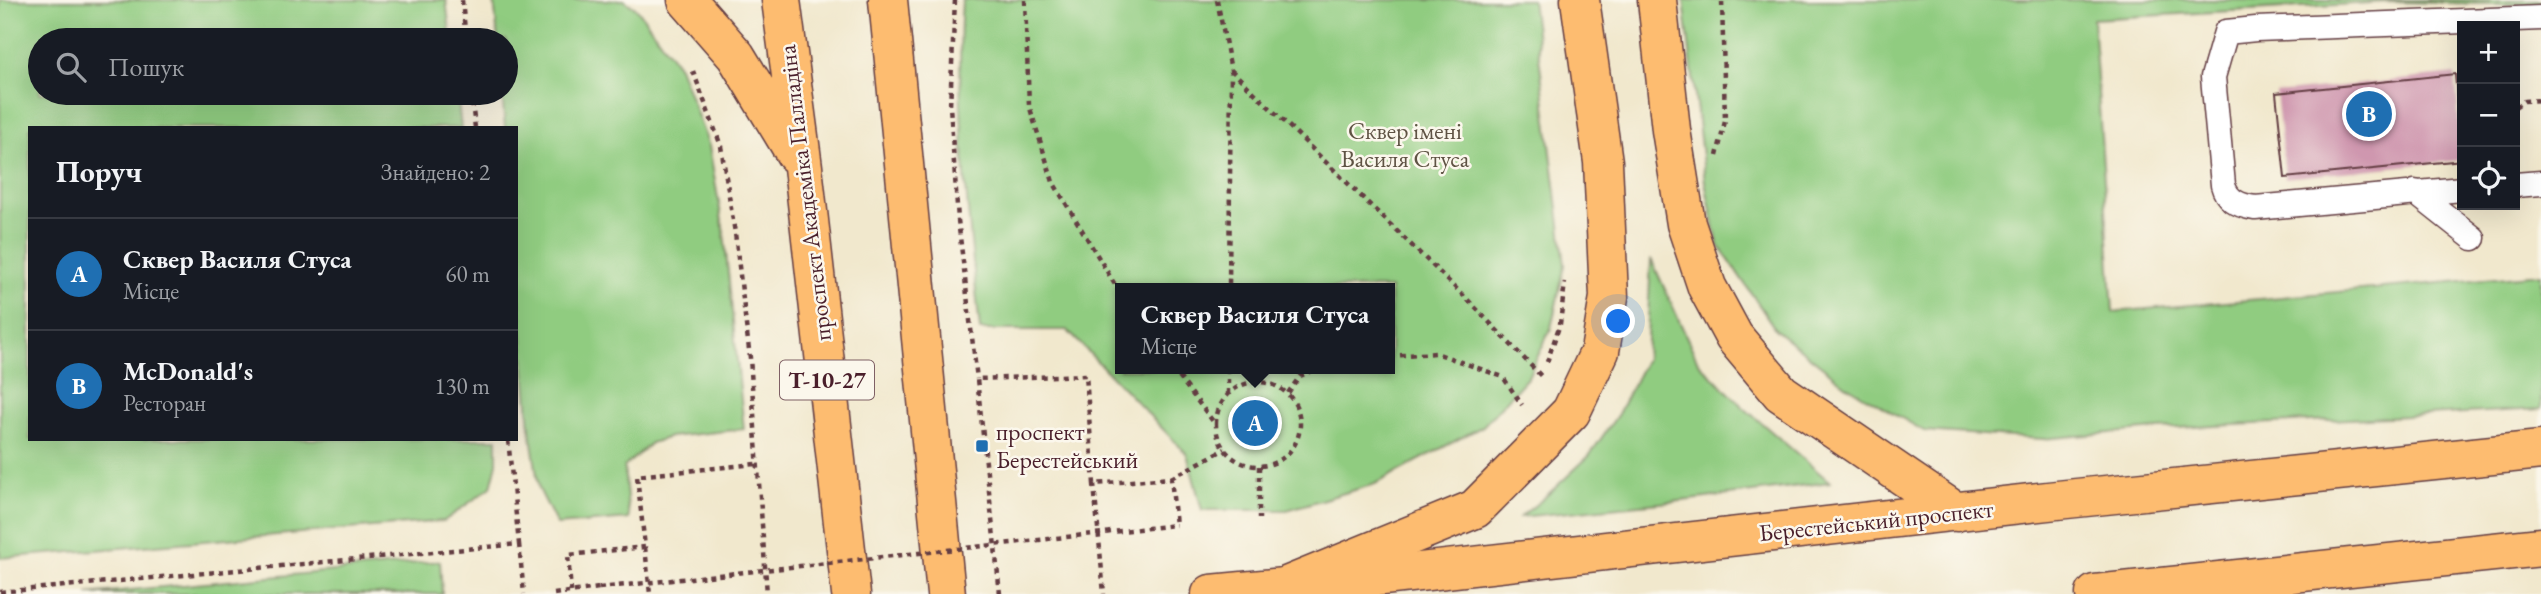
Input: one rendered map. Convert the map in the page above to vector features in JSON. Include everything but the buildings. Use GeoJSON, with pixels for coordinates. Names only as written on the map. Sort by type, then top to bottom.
{"type":"FeatureCollection","features":[{"type":"Feature","properties":{"kind":"main road"},"geometry":{"type":"LineString","coordinates":[[687,0],[736,56],[803,167]]}},
{"type":"Feature","properties":{"kind":"main road","name":"проспект Академіка Палладіна"},"geometry":{"type":"LineString","coordinates":[[781,0],[803,167],[851,594]]}},
{"type":"Feature","properties":{"kind":"main road"},"geometry":{"type":"LineString","coordinates":[[888,0],[946,594]]}},
{"type":"Feature","properties":{"kind":"main road"},"geometry":{"type":"LineString","coordinates":[[907,180],[913,0]]}},
{"type":"Feature","properties":{"kind":"main road"},"geometry":{"type":"LineString","coordinates":[[1284,587],[1475,509],[1571,412],[1600,351],[1609,297],[1603,162],[1580,0]]}},
{"type":"Feature","properties":{"kind":"main road"},"geometry":{"type":"LineString","coordinates":[[1657,0],[1671,130],[1686,224],[1707,287],[1734,337],[1781,393],[1956,512]]}},
{"type":"Feature","properties":{"kind":"main road","name":"Берестейський проспект"},"geometry":{"type":"LineString","coordinates":[[1211,594],[2541,450]]}},
{"type":"Feature","properties":{"kind":"main road"},"geometry":{"type":"LineString","coordinates":[[2095,594],[2541,547]]}},
{"type":"Feature","properties":{"kind":"lane"},"geometry":{"type":"LineString","coordinates":[[2457,189],[2255,208],[2240,206],[2225,194],[2213,77],[2226,32],[2541,18]]}},
{"type":"Feature","properties":{"kind":"lane"},"geometry":{"type":"LineString","coordinates":[[2520,185],[2541,183]]}},
{"type":"Feature","properties":{"kind":"lane"},"geometry":{"type":"LineString","coordinates":[[2415,192],[2473,238]]}},
{"type":"Feature","properties":{"kind":"path"},"geometry":{"type":"LineString","coordinates":[[955,0],[950,107],[958,220],[1000,594]]}},
{"type":"Feature","properties":{"kind":"path"},"geometry":{"type":"LineString","coordinates":[[1025,0],[1028,105],[1053,181],[1115,285]]}},
{"type":"Feature","properties":{"kind":"path"},"geometry":{"type":"LineString","coordinates":[[1217,0],[1231,70],[1229,283]]}},
{"type":"Feature","properties":{"kind":"path"},"geometry":{"type":"LineString","coordinates":[[1716,161],[1725,121],[1722,0]]}},
{"type":"Feature","properties":{"kind":"path"},"geometry":{"type":"LineString","coordinates":[[462,1],[465,28]]}},
{"type":"Feature","properties":{"kind":"path"},"geometry":{"type":"LineString","coordinates":[[689,63],[722,146],[735,233],[750,358],[767,594]]}},
{"type":"Feature","properties":{"kind":"path"},"geometry":{"type":"LineString","coordinates":[[1231,70],[1465,297],[1542,377]]}},
{"type":"Feature","properties":{"kind":"path"},"geometry":{"type":"LineString","coordinates":[[2520,104],[2541,100]]}},
{"type":"Feature","properties":{"kind":"path"},"geometry":{"type":"LineString","coordinates":[[472,105],[475,126]]}},
{"type":"Feature","properties":{"kind":"path"},"geometry":{"type":"LineString","coordinates":[[1535,387],[1542,377],[1559,324],[1566,277]]}},
{"type":"Feature","properties":{"kind":"path"},"geometry":{"type":"LineString","coordinates":[[1395,356],[1436,354],[1503,377],[1523,406],[1529,396]]}},
{"type":"Feature","properties":{"kind":"path"},"geometry":{"type":"LineString","coordinates":[[1177,374],[1216,424]]}},
{"type":"Feature","properties":{"kind":"path"},"geometry":{"type":"LineString","coordinates":[[1228,374],[1228,394]]}},
{"type":"Feature","properties":{"kind":"path"},"geometry":{"type":"LineString","coordinates":[[1288,393],[1300,376],[1305,374]]}},
{"type":"Feature","properties":{"kind":"path"},"geometry":{"type":"LineString","coordinates":[[977,379],[1086,375],[1104,594]]}},
{"type":"Feature","properties":{"kind":"path"},"geometry":{"type":"LineString","coordinates":[[1264,382],[1288,393],[1301,418],[1295,446],[1286,456],[1259,466],[1246,464],[1224,449],[1216,424],[1221,403],[1228,394],[1238,386],[1264,382]]}},
{"type":"Feature","properties":{"kind":"path"},"geometry":{"type":"LineString","coordinates":[[508,441],[524,594]]}},
{"type":"Feature","properties":{"kind":"path"},"geometry":{"type":"LineString","coordinates":[[1094,484],[1171,478],[1224,449]]}},
{"type":"Feature","properties":{"kind":"path"},"geometry":{"type":"LineString","coordinates":[[650,594],[637,476],[756,464]]}},
{"type":"Feature","properties":{"kind":"path"},"geometry":{"type":"LineString","coordinates":[[1259,466],[1259,519]]}},
{"type":"Feature","properties":{"kind":"path"},"geometry":{"type":"LineString","coordinates":[[554,594],[1176,525],[1171,478]]}},
{"type":"Feature","properties":{"kind":"path"},"geometry":{"type":"LineString","coordinates":[[0,592],[519,544]]}},
{"type":"Feature","properties":{"kind":"path"},"geometry":{"type":"LineString","coordinates":[[571,592],[568,555],[645,547]]}},
{"type":"Feature","properties":{"kind":"green space"},"geometry":{"type":"Polygon","coordinates":[[[0,0],[446,0],[450,28],[28,28],[28,105],[458,105],[461,126],[28,126],[28,441],[497,441],[497,463],[491,487],[444,521],[0,558],[0,0]]]}},
{"type":"Feature","properties":{"kind":"green space"},"geometry":{"type":"Polygon","coordinates":[[[494,0],[624,0],[638,10],[679,67],[709,146],[724,233],[744,429],[670,437],[651,443],[624,467],[629,519],[557,525],[539,489],[530,429],[518,286],[518,126],[505,126],[503,105],[518,105],[518,28],[497,28],[494,0]]]}},
{"type":"Feature","properties":{"kind":"green space","name":"Сквер імені Василя Стуса"},"geometry":{"type":"Polygon","coordinates":[[[962,0],[1532,0],[1565,265],[1551,328],[1528,377],[1483,426],[1375,484],[1287,510],[1202,510],[1187,454],[1067,330],[980,330],[964,165],[960,83],[962,0]]]}},
{"type":"Feature","properties":{"kind":"green space"},"geometry":{"type":"Polygon","coordinates":[[[1684,0],[2541,0],[2541,5],[2387,2],[2093,19],[2113,312],[2541,274],[2541,409],[2156,429],[2042,439],[1924,431],[1847,386],[1776,330],[1718,244],[1705,182],[1684,0]]]}},
{"type":"Feature","properties":{"kind":"green space"},"geometry":{"type":"Polygon","coordinates":[[[1651,259],[1698,362],[1743,407],[1830,482],[1690,500],[1520,517],[1589,456],[1618,414],[1646,359],[1651,259]]]}},
{"type":"Feature","properties":{"kind":"green space"},"geometry":{"type":"Polygon","coordinates":[[[440,561],[442,594],[87,594],[440,561]]]}},
{"type":"Feature","properties":{"kind":"place","name":"McDonald's"},"geometry":{"type":"Point","coordinates":[2369,114]}},
{"type":"Feature","properties":{"kind":"place","name":"Сквер Василя Стуса"},"geometry":{"type":"Point","coordinates":[1255,423]}},
{"type":"Feature","properties":{"kind":"place","name":"проспект Берестейський"},"geometry":{"type":"Point","coordinates":[982,446]}}]}
